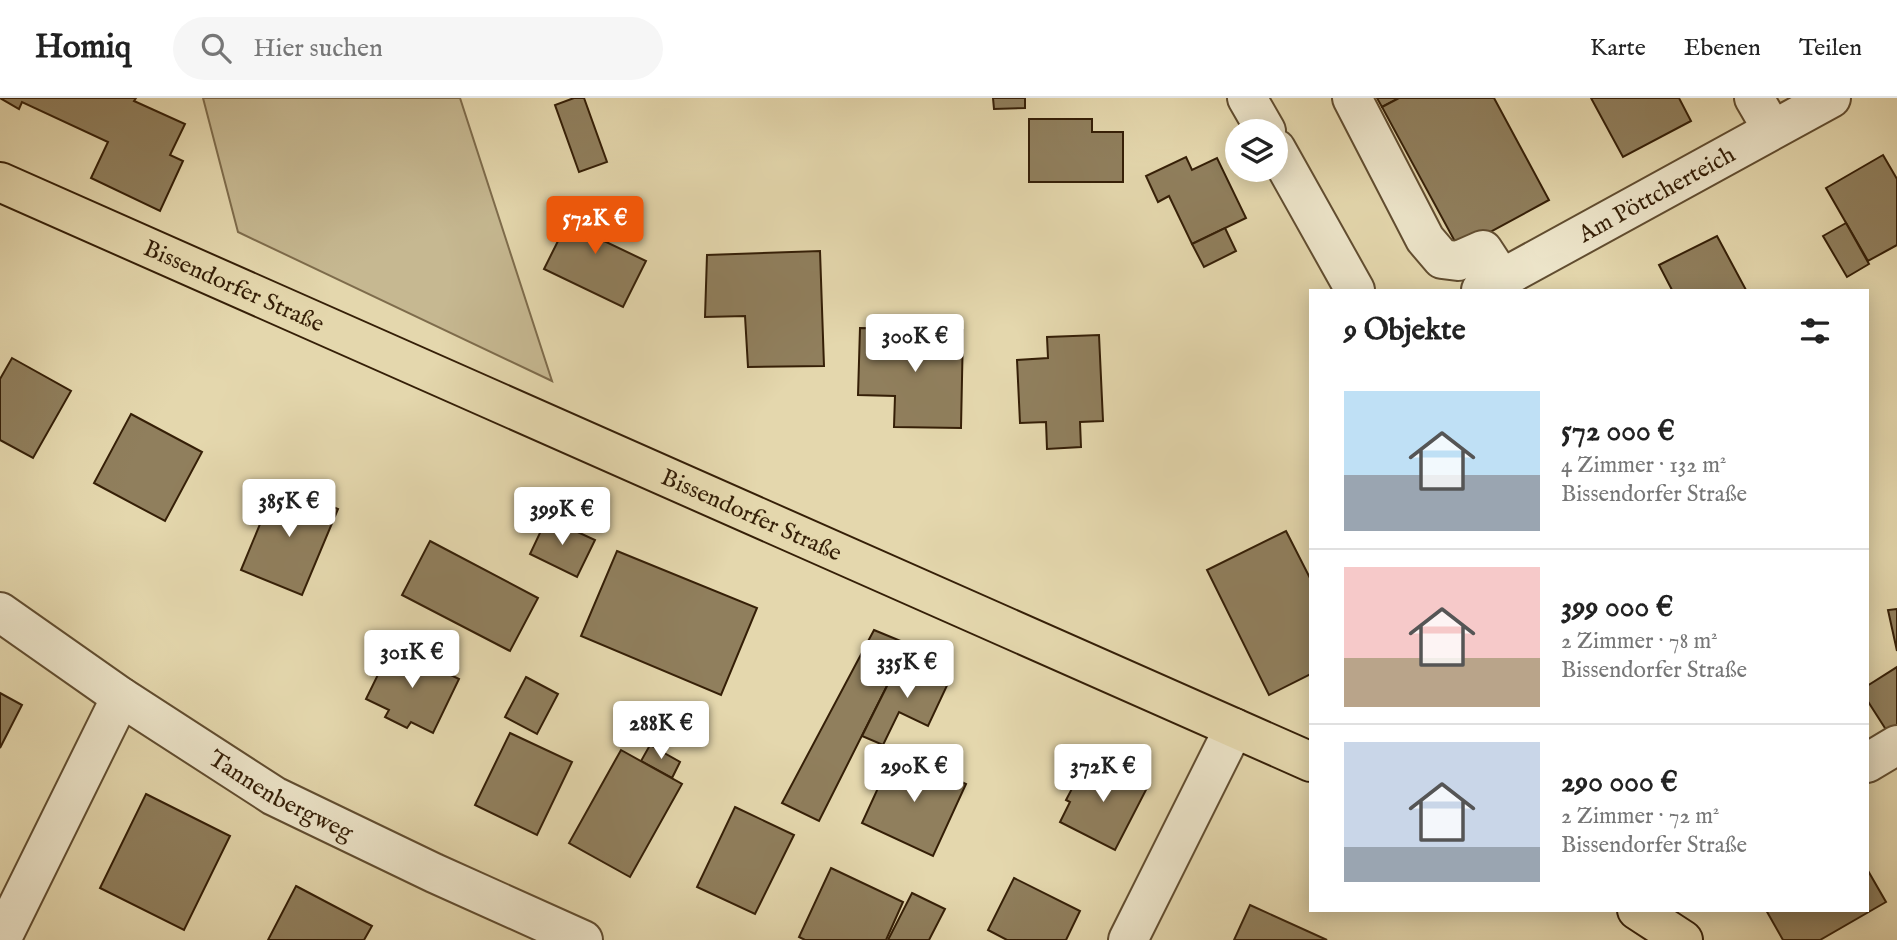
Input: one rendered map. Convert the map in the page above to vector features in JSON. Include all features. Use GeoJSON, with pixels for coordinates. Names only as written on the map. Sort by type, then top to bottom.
{"type":"FeatureCollection","features":[{"type":"Feature","properties":{"kind":"main road","name":"Bissendorfer Straße"},"geometry":{"type":"LineString","coordinates":[[0,182],[1309,761]]}},
{"type":"Feature","properties":{"kind":"main road"},"geometry":{"type":"LineString","coordinates":[[1640,912],[1683,940]]}},
{"type":"Feature","properties":{"kind":"street"},"geometry":{"type":"LineString","coordinates":[[1247,98],[1259,119]]}},
{"type":"Feature","properties":{"kind":"street"},"geometry":{"type":"LineString","coordinates":[[1352,98],[1425,239],[1442,259],[1458,261],[1483,250],[1492,285]]}},
{"type":"Feature","properties":{"kind":"street","name":"Am Pöttcherteich"},"geometry":{"type":"LineString","coordinates":[[1492,285],[1763,114],[1831,98]]}},
{"type":"Feature","properties":{"kind":"street"},"geometry":{"type":"LineString","coordinates":[[1288,170],[1354,289]]}},
{"type":"Feature","properties":{"kind":"street","name":"Tannenbergweg"},"geometry":{"type":"LineString","coordinates":[[0,612],[121,697],[274,796],[434,873],[583,940]]}},
{"type":"Feature","properties":{"kind":"street"},"geometry":{"type":"LineString","coordinates":[[1,940],[121,697]]}},
{"type":"Feature","properties":{"kind":"street"},"geometry":{"type":"LineString","coordinates":[[1128,940],[1234,727]]}},
{"type":"Feature","properties":{"kind":"street"},"geometry":{"type":"LineString","coordinates":[[1869,762],[1897,745]]}},
{"type":"Feature","properties":{"kind":"shaded area"},"geometry":{"type":"Polygon","coordinates":[[[203,98],[460,98],[552,381],[238,232],[203,98]]]}},
{"type":"Feature","properties":{"kind":"building"},"geometry":{"type":"Polygon","coordinates":[[[0,98],[136,98],[134,101],[185,124],[170,155],[183,161],[160,211],[91,178],[108,142],[22,102],[19,109],[0,98]]]}},
{"type":"Feature","properties":{"kind":"building"},"geometry":{"type":"Polygon","coordinates":[[[574,98],[584,98],[607,162],[579,172],[555,105],[574,98]]]}},
{"type":"Feature","properties":{"kind":"building"},"geometry":{"type":"Polygon","coordinates":[[[993,98],[1025,98],[1025,108],[994,109],[993,98]]]}},
{"type":"Feature","properties":{"kind":"building"},"geometry":{"type":"Polygon","coordinates":[[[1377,98],[1399,98],[1382,107],[1377,98]]]}},
{"type":"Feature","properties":{"kind":"building"},"geometry":{"type":"Polygon","coordinates":[[[1399,98],[1494,98],[1549,200],[1459,249],[1382,107],[1399,98]]]}},
{"type":"Feature","properties":{"kind":"building"},"geometry":{"type":"Polygon","coordinates":[[[1591,98],[1679,98],[1691,121],[1623,157],[1591,98]]]}},
{"type":"Feature","properties":{"kind":"building"},"geometry":{"type":"Polygon","coordinates":[[[1029,119],[1092,119],[1092,132],[1123,132],[1123,182],[1029,182],[1029,119]]]}},
{"type":"Feature","properties":{"kind":"building"},"geometry":{"type":"Polygon","coordinates":[[[1883,155],[1897,179],[1897,245],[1868,261],[1826,188],[1883,155]]]}},
{"type":"Feature","properties":{"kind":"building"},"geometry":{"type":"Polygon","coordinates":[[[1186,157],[1192,170],[1217,158],[1225,175],[1225,182],[1229,182],[1246,218],[1192,244],[1169,196],[1158,202],[1146,176],[1186,157]]]}},
{"type":"Feature","properties":{"kind":"building"},"geometry":{"type":"Polygon","coordinates":[[[587,198],[618,212],[604,241],[646,261],[623,307],[544,269],[567,223],[574,226],[587,198]]]}},
{"type":"Feature","properties":{"kind":"building"},"geometry":{"type":"Polygon","coordinates":[[[1846,223],[1869,264],[1847,277],[1823,236],[1846,223]]]}},
{"type":"Feature","properties":{"kind":"building"},"geometry":{"type":"Polygon","coordinates":[[[1225,228],[1236,251],[1204,267],[1192,244],[1225,228]]]}},
{"type":"Feature","properties":{"kind":"building"},"geometry":{"type":"Polygon","coordinates":[[[1717,236],[1745,289],[1671,289],[1659,265],[1717,236]]]}},
{"type":"Feature","properties":{"kind":"building"},"geometry":{"type":"Polygon","coordinates":[[[820,251],[824,366],[748,367],[745,316],[705,317],[707,255],[820,251]]]}},
{"type":"Feature","properties":{"kind":"building"},"geometry":{"type":"Polygon","coordinates":[[[860,328],[963,330],[961,428],[894,427],[895,396],[858,395],[860,328]]]}},
{"type":"Feature","properties":{"kind":"building"},"geometry":{"type":"Polygon","coordinates":[[[1099,335],[1103,421],[1080,422],[1081,447],[1047,449],[1046,422],[1020,423],[1017,360],[1048,358],[1047,337],[1099,335]]]}},
{"type":"Feature","properties":{"kind":"building"},"geometry":{"type":"Polygon","coordinates":[[[12,358],[71,391],[33,458],[0,440],[0,379],[12,358]]]}},
{"type":"Feature","properties":{"kind":"building"},"geometry":{"type":"Polygon","coordinates":[[[131,414],[202,452],[165,521],[94,483],[131,414]]]}},
{"type":"Feature","properties":{"kind":"building"},"geometry":{"type":"Polygon","coordinates":[[[277,483],[338,509],[302,595],[241,570],[277,483]]]}},
{"type":"Feature","properties":{"kind":"building"},"geometry":{"type":"Polygon","coordinates":[[[547,518],[595,540],[577,577],[530,554],[547,518]]]}},
{"type":"Feature","properties":{"kind":"building"},"geometry":{"type":"Polygon","coordinates":[[[1286,531],[1309,576],[1309,675],[1269,695],[1207,570],[1286,531]]]}},
{"type":"Feature","properties":{"kind":"building"},"geometry":{"type":"Polygon","coordinates":[[[430,541],[538,598],[510,651],[402,595],[430,541]]]}},
{"type":"Feature","properties":{"kind":"building"},"geometry":{"type":"Polygon","coordinates":[[[617,551],[757,608],[721,695],[581,636],[617,551]]]}},
{"type":"Feature","properties":{"kind":"building"},"geometry":{"type":"Polygon","coordinates":[[[1897,609],[1897,651],[1888,610],[1897,609]]]}},
{"type":"Feature","properties":{"kind":"building"},"geometry":{"type":"Polygon","coordinates":[[[874,630],[908,644],[819,821],[782,803],[874,630]]]}},
{"type":"Feature","properties":{"kind":"building"},"geometry":{"type":"Polygon","coordinates":[[[392,646],[459,679],[433,733],[411,722],[407,728],[385,717],[389,710],[366,699],[392,646]]]}},
{"type":"Feature","properties":{"kind":"building"},"geometry":{"type":"Polygon","coordinates":[[[922,662],[951,677],[928,726],[899,712],[883,745],[862,736],[898,664],[918,672],[922,662]]]}},
{"type":"Feature","properties":{"kind":"building"},"geometry":{"type":"Polygon","coordinates":[[[1897,667],[1897,735],[1892,739],[1869,703],[1869,685],[1897,667]]]}},
{"type":"Feature","properties":{"kind":"building"},"geometry":{"type":"Polygon","coordinates":[[[526,677],[558,694],[537,734],[505,717],[526,677]]]}},
{"type":"Feature","properties":{"kind":"building"},"geometry":{"type":"Polygon","coordinates":[[[0,693],[22,705],[0,748],[0,693]]]}},
{"type":"Feature","properties":{"kind":"building"},"geometry":{"type":"Polygon","coordinates":[[[510,733],[572,762],[537,835],[475,805],[510,733]]]}},
{"type":"Feature","properties":{"kind":"building"},"geometry":{"type":"Polygon","coordinates":[[[650,745],[680,762],[672,778],[641,761],[650,745]]]}},
{"type":"Feature","properties":{"kind":"building"},"geometry":{"type":"Polygon","coordinates":[[[621,750],[682,784],[630,877],[569,843],[621,750]]]}},
{"type":"Feature","properties":{"kind":"building"},"geometry":{"type":"Polygon","coordinates":[[[895,751],[966,784],[933,856],[862,823],[895,751]]]}},
{"type":"Feature","properties":{"kind":"building"},"geometry":{"type":"Polygon","coordinates":[[[1092,758],[1148,786],[1115,850],[1060,822],[1070,802],[1066,800],[1078,777],[1082,779],[1092,758]]]}},
{"type":"Feature","properties":{"kind":"building"},"geometry":{"type":"Polygon","coordinates":[[[146,794],[230,836],[184,930],[100,888],[146,794]]]}},
{"type":"Feature","properties":{"kind":"building"},"geometry":{"type":"Polygon","coordinates":[[[735,807],[794,835],[755,914],[697,887],[735,807]]]}},
{"type":"Feature","properties":{"kind":"building"},"geometry":{"type":"Polygon","coordinates":[[[831,868],[903,902],[886,940],[805,940],[799,937],[831,868]]]}},
{"type":"Feature","properties":{"kind":"building"},"geometry":{"type":"Polygon","coordinates":[[[1869,872],[1886,902],[1869,912],[1869,872]]]}},
{"type":"Feature","properties":{"kind":"building"},"geometry":{"type":"Polygon","coordinates":[[[1014,878],[1080,911],[1066,940],[1007,940],[988,930],[1014,878]]]}},
{"type":"Feature","properties":{"kind":"building"},"geometry":{"type":"Polygon","coordinates":[[[296,886],[372,926],[364,940],[268,940],[296,886]]]}},
{"type":"Feature","properties":{"kind":"building"},"geometry":{"type":"Polygon","coordinates":[[[912,893],[945,909],[929,940],[888,940],[912,893]]]}},
{"type":"Feature","properties":{"kind":"building"},"geometry":{"type":"Polygon","coordinates":[[[1250,905],[1327,940],[1234,940],[1250,905]]]}},
{"type":"Feature","properties":{"kind":"building"},"geometry":{"type":"Polygon","coordinates":[[[1767,912],[1869,912],[1820,940],[1783,940],[1767,912]]]}}]}
